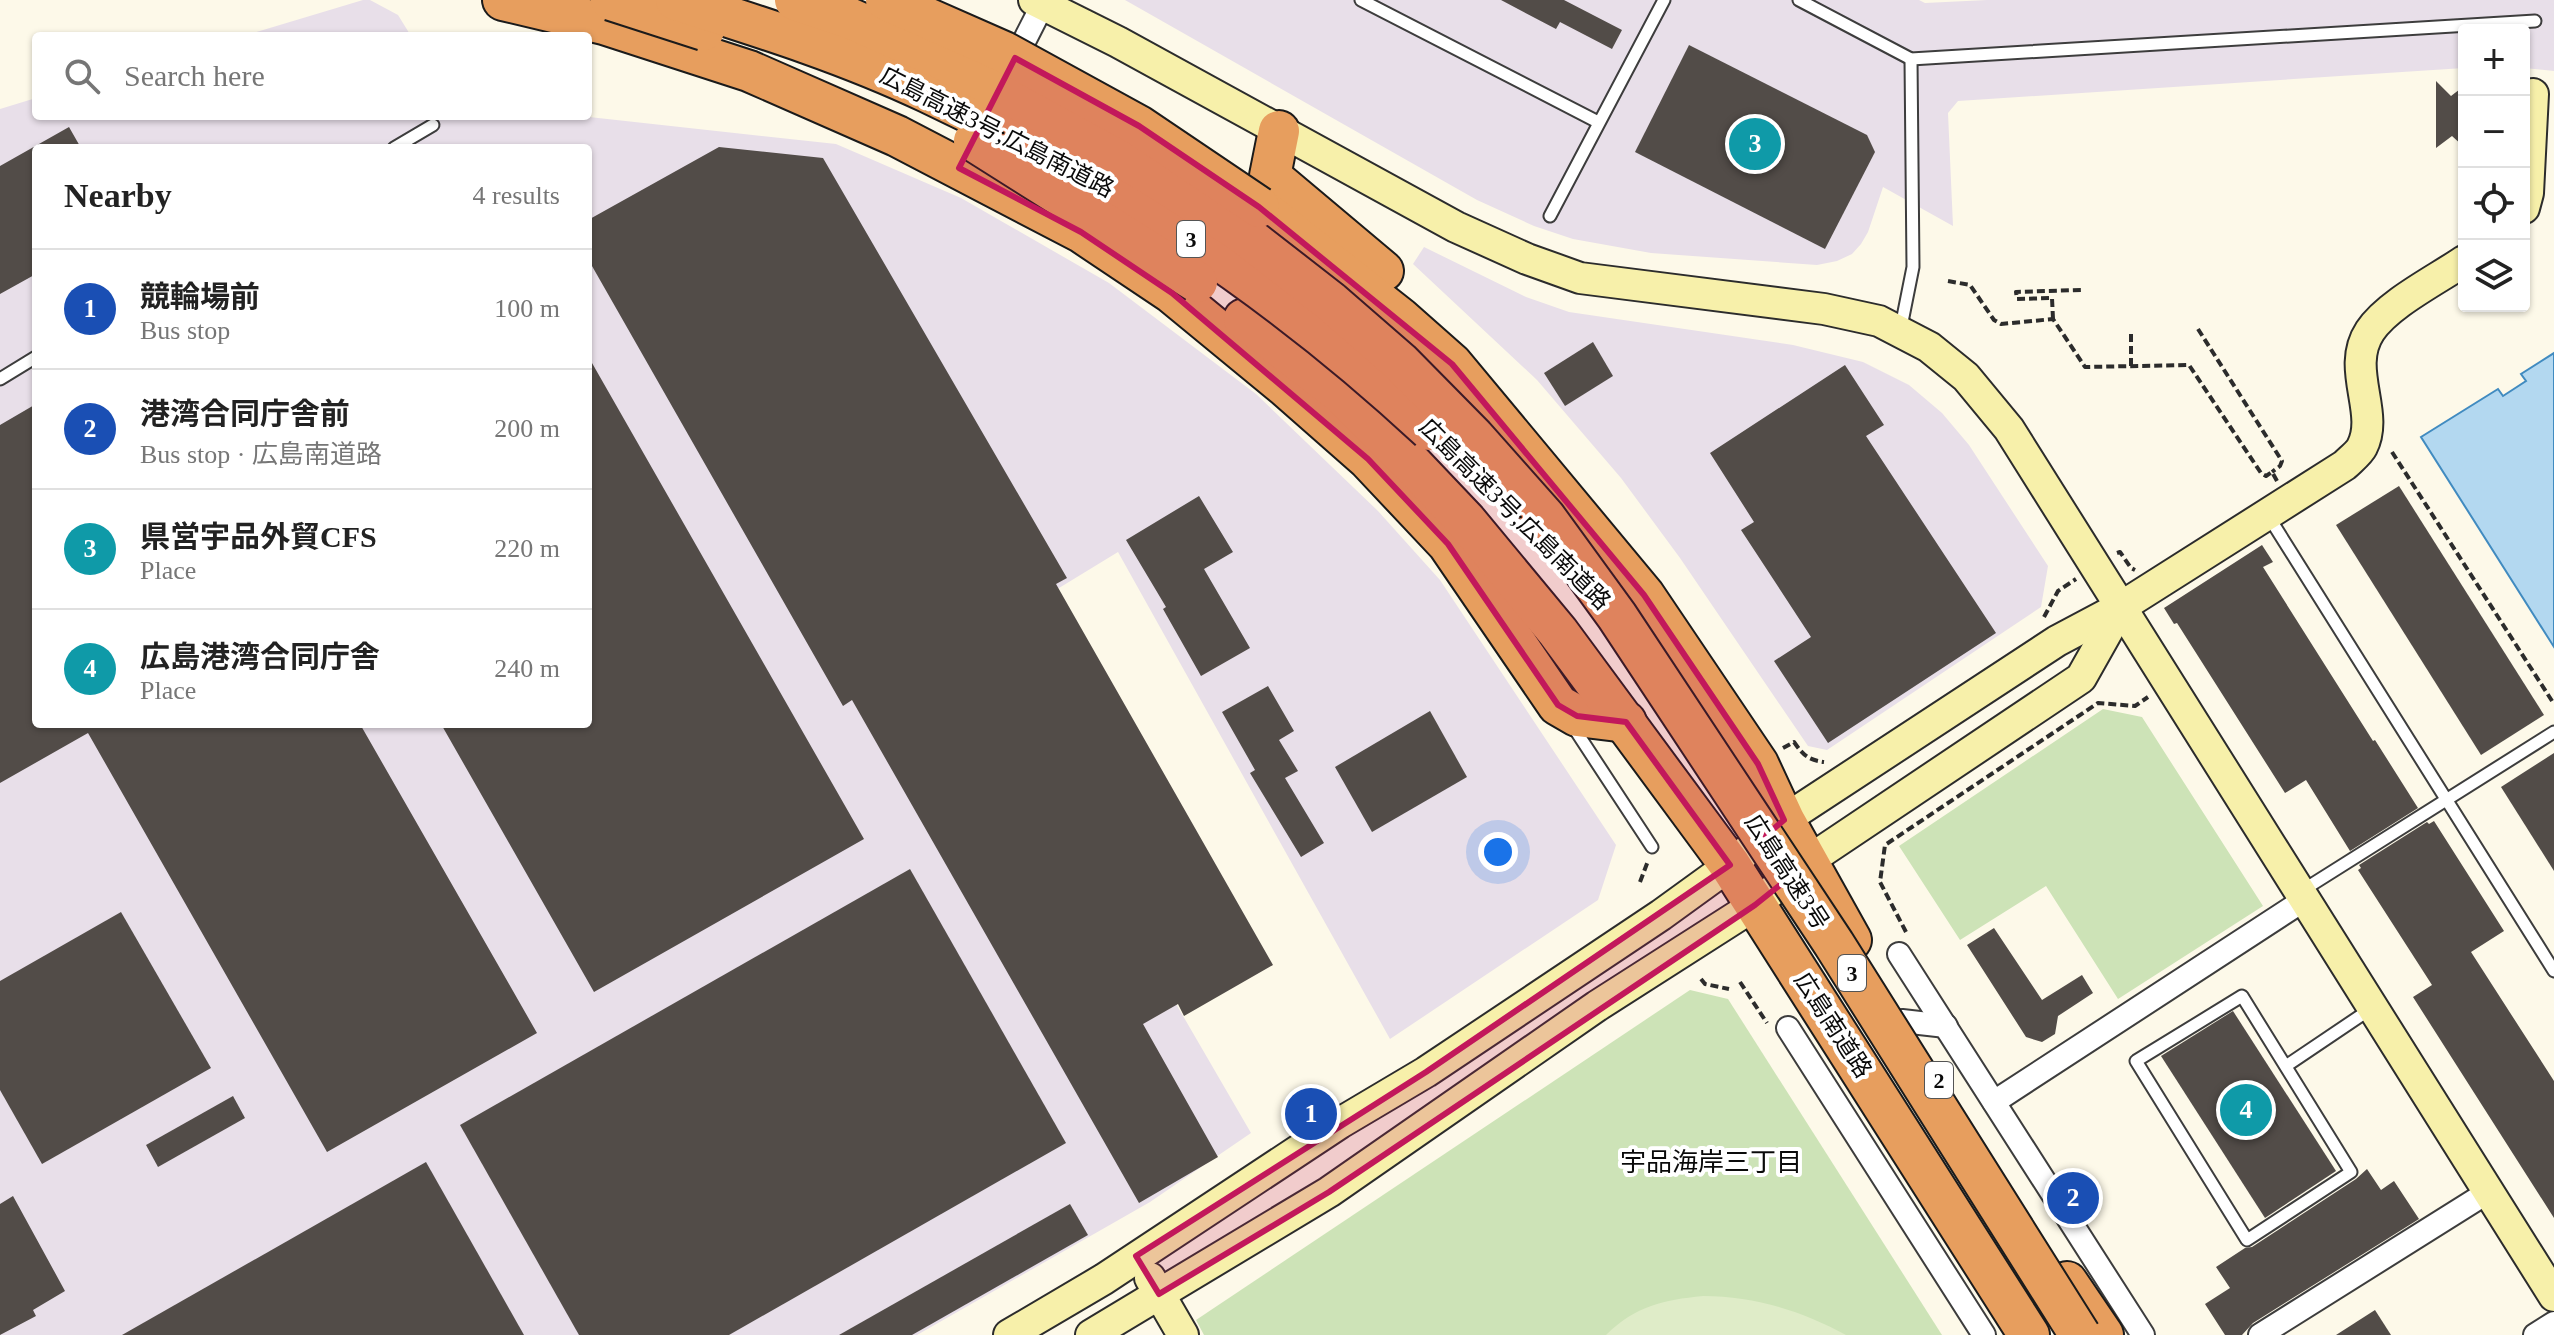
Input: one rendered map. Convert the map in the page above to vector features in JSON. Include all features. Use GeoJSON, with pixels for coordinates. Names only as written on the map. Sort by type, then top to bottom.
{"type":"FeatureCollection","features":[{"type":"Feature","properties":{"kind":"highway"},"geometry":{"type":"LineString","coordinates":[[503,0],[604,24],[749,71],[897,136],[1081,232],[1172,293],[1368,459],[1448,544],[1558,705],[1577,716],[1626,722]]}},
{"type":"Feature","properties":{"kind":"highway","name":"広島南道路"},"geometry":{"type":"LineString","coordinates":[[611,0],[724,37],[978,143],[1197,282],[1343,395],[1466,521],[1540,610],[1626,722],[1730,865],[2029,1335]]}},
{"type":"Feature","properties":{"kind":"highway","name":"広島高速3号;広島南道路"},"geometry":{"type":"LineString","coordinates":[[676,0],[810,44],[926,91],[1052,154],[1161,218],[1270,294],[1372,376],[1462,460],[1617,616]]}},
{"type":"Feature","properties":{"kind":"highway","name":"広島高速3号;広島南道路"},"geometry":{"type":"LineString","coordinates":[[795,0],[849,18],[942,59],[1058,121],[1241,232],[1331,302],[1400,362],[1474,437],[1545,517],[1617,616]]}},
{"type":"Feature","properties":{"kind":"highway"},"geometry":{"type":"LineString","coordinates":[[886,0],[1004,52],[1139,126],[1259,207],[1400,318],[1452,364],[1644,595],[1701,679]]}},
{"type":"Feature","properties":{"kind":"highway"},"geometry":{"type":"LineString","coordinates":[[1279,131],[1270,176],[1434,314],[1580,474],[1697,627],[1701,679]]}},
{"type":"Feature","properties":{"kind":"highway","name":"広島高速3号"},"geometry":{"type":"LineString","coordinates":[[1617,616],[1834,944],[2080,1335]]}},
{"type":"Feature","properties":{"kind":"highway","name":"2"},"geometry":{"type":"LineString","coordinates":[[1701,679],[1758,764],[1784,820],[1837,917],[2103,1335]]}},
{"type":"Feature","properties":{"kind":"street"},"geometry":{"type":"LineString","coordinates":[[959,168],[1041,1],[1456,227],[1527,259],[1580,278],[1824,309],[1879,321],[1929,347],[1966,377],[2009,429],[2552,1290]]}},
{"type":"Feature","properties":{"kind":"street"},"geometry":{"type":"LineString","coordinates":[[2529,168],[2533,94]]}},
{"type":"Feature","properties":{"kind":"street"},"geometry":{"type":"LineString","coordinates":[[1009,1335],[1104,1279],[1340,1123],[1426,1072],[1661,915],[1730,865],[1784,820],[2057,641],[2121,607],[2345,465],[2362,448],[2367,413],[2360,367],[2367,335],[2382,316],[2458,265]]}},
{"type":"Feature","properties":{"kind":"street"},"geometry":{"type":"LineString","coordinates":[[1091,1335],[1329,1192],[1597,1006],[1755,905],[1808,861],[2081,678],[2121,607]]}},
{"type":"Feature","properties":{"kind":"street"},"geometry":{"type":"LineString","coordinates":[[1994,1102],[2302,896]]}},
{"type":"Feature","properties":{"kind":"street"},"geometry":{"type":"LineString","coordinates":[[1899,954],[2143,1335]]}},
{"type":"Feature","properties":{"kind":"street"},"geometry":{"type":"LineString","coordinates":[[1902,1021],[1946,1026]]}},
{"type":"Feature","properties":{"kind":"street"},"geometry":{"type":"LineString","coordinates":[[1788,1028],[1984,1335]]}},
{"type":"Feature","properties":{"kind":"street"},"geometry":{"type":"LineString","coordinates":[[1842,1113],[1856,1060]]}},
{"type":"Feature","properties":{"kind":"street"},"geometry":{"type":"LineString","coordinates":[[2260,1335],[2488,1192]]}},
{"type":"Feature","properties":{"kind":"street"},"geometry":{"type":"LineString","coordinates":[[1136,1256],[1183,1335]]}},
{"type":"Feature","properties":{"kind":"street"},"geometry":{"type":"LineString","coordinates":[[2064,1278],[2113,1289]]}},
{"type":"Feature","properties":{"kind":"street"},"geometry":{"type":"LineString","coordinates":[[2535,1335],[2554,1323]]}},
{"type":"Feature","properties":{"kind":"lane"},"geometry":{"type":"LineString","coordinates":[[1361,0],[1598,122]]}},
{"type":"Feature","properties":{"kind":"lane"},"geometry":{"type":"LineString","coordinates":[[1550,216],[1664,0]]}},
{"type":"Feature","properties":{"kind":"lane"},"geometry":{"type":"LineString","coordinates":[[1799,0],[1911,59],[2535,21]]}},
{"type":"Feature","properties":{"kind":"lane"},"geometry":{"type":"LineString","coordinates":[[1900,332],[1913,267],[1911,59]]}},
{"type":"Feature","properties":{"kind":"lane"},"geometry":{"type":"LineString","coordinates":[[401,144],[433,125]]}},
{"type":"Feature","properties":{"kind":"lane"},"geometry":{"type":"LineString","coordinates":[[0,379],[32,359]]}},
{"type":"Feature","properties":{"kind":"lane"},"geometry":{"type":"LineString","coordinates":[[2267,514],[2554,971]]}},
{"type":"Feature","properties":{"kind":"lane"},"geometry":{"type":"LineString","coordinates":[[1558,705],[1652,847]]}},
{"type":"Feature","properties":{"kind":"lane"},"geometry":{"type":"LineString","coordinates":[[2302,896],[2554,732]]}},
{"type":"Feature","properties":{"kind":"lane"},"geometry":{"type":"LineString","coordinates":[[2242,996],[2286,1066],[2351,1172],[2247,1240],[2136,1061],[2242,996]]}},
{"type":"Feature","properties":{"kind":"lane"},"geometry":{"type":"LineString","coordinates":[[2286,1066],[2372,1008]]}},
{"type":"Feature","properties":{"kind":"path"},"geometry":{"type":"LineString","coordinates":[[1948,281],[1970,285],[1994,320],[2001,324],[2053,319]]}},
{"type":"Feature","properties":{"kind":"path"},"geometry":{"type":"LineString","coordinates":[[2081,290],[2016,292],[2017,299],[2052,298],[2053,319],[2085,367],[2189,365],[2266,476],[2282,461],[2198,329]]}},
{"type":"Feature","properties":{"kind":"path"},"geometry":{"type":"LineString","coordinates":[[2131,334],[2131,366]]}},
{"type":"Feature","properties":{"kind":"path"},"geometry":{"type":"LineString","coordinates":[[2392,452],[2554,704]]}},
{"type":"Feature","properties":{"kind":"path"},"geometry":{"type":"LineString","coordinates":[[2272,472],[2279,483]]}},
{"type":"Feature","properties":{"kind":"path"},"geometry":{"type":"LineString","coordinates":[[2120,552],[2131,568],[2138,572]]}},
{"type":"Feature","properties":{"kind":"path"},"geometry":{"type":"LineString","coordinates":[[2042,620],[2058,591]]}},
{"type":"Feature","properties":{"kind":"path"},"geometry":{"type":"LineString","coordinates":[[1883,887],[1880,882],[1885,845],[2098,703],[2135,706]]}},
{"type":"Feature","properties":{"kind":"path"},"geometry":{"type":"LineString","coordinates":[[1781,750],[1794,742],[1803,755],[1812,760],[1830,762]]}},
{"type":"Feature","properties":{"kind":"path"},"geometry":{"type":"LineString","coordinates":[[1701,979],[1705,984],[1729,989]]}},
{"type":"Feature","properties":{"kind":"highlighted area"},"geometry":{"type":"Polygon","coordinates":[[[1015,58],[1139,126],[1259,207],[1452,364],[1644,595],[1758,764],[1784,820],[1764,837],[1790,877],[1755,905],[1329,1192],[1159,1294],[1136,1256],[1426,1072],[1730,865],[1626,722],[1577,716],[1558,705],[1448,544],[1368,459],[1172,293],[1081,232],[959,168],[1015,58]]]}},
{"type":"Feature","properties":{"kind":"shaded area"},"geometry":{"type":"Polygon","coordinates":[[[370,0],[398,15],[409,32],[256,32],[370,0]]]}},
{"type":"Feature","properties":{"kind":"shaded area"},"geometry":{"type":"Polygon","coordinates":[[[1125,0],[1919,0],[1925,3],[1987,0],[2554,0],[2554,71],[2530,69],[2530,24],[2458,24],[2458,68],[1958,101],[1948,113],[1953,226],[1883,187],[1861,244],[1852,254],[1817,265],[1651,253],[1573,239],[1534,226],[1477,200],[1125,0]]]}},
{"type":"Feature","properties":{"kind":"shaded area"},"geometry":{"type":"Polygon","coordinates":[[[32,99],[32,120],[592,120],[592,117],[836,144],[961,198],[1109,283],[1256,394],[1378,511],[1440,580],[1616,845],[1598,900],[1390,1039],[1118,552],[967,644],[1251,1133],[1150,1202],[917,1335],[0,1335],[0,109],[32,99]]]}},
{"type":"Feature","properties":{"kind":"shaded area"},"geometry":{"type":"Polygon","coordinates":[[[1424,247],[1526,297],[1569,312],[1793,345],[1863,362],[1909,385],[1942,413],[1969,445],[2048,566],[2041,607],[1827,750],[1808,746],[1680,558],[1621,478],[1537,380],[1413,264],[1424,247]]]}},
{"type":"Feature","properties":{"kind":"green space"},"geometry":{"type":"Polygon","coordinates":[[[2103,709],[2142,717],[2263,906],[2118,999],[2046,886],[1960,940],[1899,846],[2103,709]]]}},
{"type":"Feature","properties":{"kind":"green space"},"geometry":{"type":"Polygon","coordinates":[[[1690,990],[1728,999],[1942,1335],[1204,1335],[1196,1320],[1690,990]]]}},
{"type":"Feature","properties":{"kind":"green space"},"geometry":{"type":"Polygon","coordinates":[[[1703,1296],[1777,1306],[1846,1335],[1606,1335],[1628,1317],[1650,1306],[1703,1296]]]}},
{"type":"Feature","properties":{"kind":"water"},"geometry":{"type":"Polygon","coordinates":[[[2554,353],[2554,647],[2421,437],[2498,389],[2503,396],[2526,381],[2521,374],[2554,353]]]}},
{"type":"Feature","properties":{"kind":"building"},"geometry":{"type":"Polygon","coordinates":[[[1501,0],[1564,0],[1622,30],[1612,49],[1560,22],[1556,29],[1501,0]]]}},
{"type":"Feature","properties":{"kind":"building"},"geometry":{"type":"Polygon","coordinates":[[[1689,45],[1867,135],[1875,152],[1825,249],[1635,152],[1689,45]]]}},
{"type":"Feature","properties":{"kind":"building"},"geometry":{"type":"Polygon","coordinates":[[[2436,81],[2451,96],[2458,91],[2458,142],[2452,136],[2436,148],[2436,81]]]}},
{"type":"Feature","properties":{"kind":"building"},"geometry":{"type":"Polygon","coordinates":[[[69,127],[79,144],[39,144],[69,127]]]}},
{"type":"Feature","properties":{"kind":"building"},"geometry":{"type":"Polygon","coordinates":[[[719,147],[823,158],[1067,578],[1056,584],[1273,965],[1184,1016],[1178,1004],[1143,1024],[1218,1157],[1139,1203],[852,700],[843,706],[592,266],[592,218],[719,147]]]}},
{"type":"Feature","properties":{"kind":"building"},"geometry":{"type":"Polygon","coordinates":[[[32,148],[32,276],[0,294],[0,166],[32,148]]]}},
{"type":"Feature","properties":{"kind":"building"},"geometry":{"type":"Polygon","coordinates":[[[1593,342],[1613,376],[1565,406],[1544,373],[1593,342]]]}},
{"type":"Feature","properties":{"kind":"building"},"geometry":{"type":"Polygon","coordinates":[[[592,363],[864,839],[594,992],[443,728],[592,728],[592,363]]]}},
{"type":"Feature","properties":{"kind":"building"},"geometry":{"type":"Polygon","coordinates":[[[1845,365],[1884,425],[1866,436],[1996,633],[1828,743],[1774,661],[1811,637],[1741,530],[1754,522],[1710,453],[1845,365]]]}},
{"type":"Feature","properties":{"kind":"building"},"geometry":{"type":"Polygon","coordinates":[[[32,406],[32,728],[362,728],[537,1033],[327,1152],[88,733],[0,783],[0,425],[32,406]]]}},
{"type":"Feature","properties":{"kind":"building"},"geometry":{"type":"Polygon","coordinates":[[[2399,486],[2544,715],[2481,755],[2336,525],[2399,486]]]}},
{"type":"Feature","properties":{"kind":"building"},"geometry":{"type":"Polygon","coordinates":[[[1199,496],[1233,552],[1204,569],[1250,648],[1201,676],[1163,609],[1166,607],[1126,540],[1199,496]]]}},
{"type":"Feature","properties":{"kind":"building"},"geometry":{"type":"Polygon","coordinates":[[[2262,545],[2273,562],[2263,567],[2418,808],[2350,851],[2306,780],[2285,793],[2177,623],[2174,624],[2164,608],[2262,545]]]}},
{"type":"Feature","properties":{"kind":"building"},"geometry":{"type":"Polygon","coordinates":[[[1268,686],[1294,731],[1279,740],[1298,771],[1285,778],[1324,843],[1301,857],[1250,773],[1255,770],[1222,712],[1268,686]]]}},
{"type":"Feature","properties":{"kind":"building"},"geometry":{"type":"Polygon","coordinates":[[[1430,711],[1467,777],[1372,832],[1335,767],[1430,711]]]}},
{"type":"Feature","properties":{"kind":"building"},"geometry":{"type":"Polygon","coordinates":[[[2554,753],[2554,871],[2501,787],[2554,753]]]}},
{"type":"Feature","properties":{"kind":"building"},"geometry":{"type":"Polygon","coordinates":[[[2434,821],[2504,931],[2471,952],[2554,1081],[2554,1218],[2413,997],[2432,985],[2358,870],[2361,868],[2359,865],[2427,822],[2434,821]]]}},
{"type":"Feature","properties":{"kind":"building"},"geometry":{"type":"Polygon","coordinates":[[[910,869],[1066,1143],[729,1335],[579,1335],[460,1125],[910,869]]]}},
{"type":"Feature","properties":{"kind":"building"},"geometry":{"type":"Polygon","coordinates":[[[121,912],[211,1068],[42,1164],[0,1090],[0,981],[121,912]]]}},
{"type":"Feature","properties":{"kind":"building"},"geometry":{"type":"Polygon","coordinates":[[[1994,928],[2042,1000],[2082,975],[2093,993],[2058,1016],[2055,1034],[2042,1042],[2026,1037],[1967,945],[1994,928]]]}},
{"type":"Feature","properties":{"kind":"building"},"geometry":{"type":"Polygon","coordinates":[[[2233,1011],[2336,1171],[2265,1218],[2161,1056],[2233,1011]]]}},
{"type":"Feature","properties":{"kind":"building"},"geometry":{"type":"Polygon","coordinates":[[[233,1096],[245,1118],[158,1167],[146,1145],[233,1096]]]}},
{"type":"Feature","properties":{"kind":"building"},"geometry":{"type":"Polygon","coordinates":[[[426,1162],[524,1335],[122,1335],[426,1162]]]}},
{"type":"Feature","properties":{"kind":"building"},"geometry":{"type":"Polygon","coordinates":[[[2367,1169],[2381,1190],[2394,1181],[2419,1219],[2253,1323],[2242,1335],[2225,1335],[2205,1304],[2230,1288],[2216,1267],[2245,1248],[2252,1247],[2367,1169]]]}},
{"type":"Feature","properties":{"kind":"building"},"geometry":{"type":"Polygon","coordinates":[[[13,1196],[65,1291],[33,1310],[36,1316],[0,1335],[0,1204],[13,1196]]]}},
{"type":"Feature","properties":{"kind":"building"},"geometry":{"type":"Polygon","coordinates":[[[1070,1204],[1088,1235],[912,1335],[839,1335],[1070,1204]]]}},
{"type":"Feature","properties":{"kind":"building"},"geometry":{"type":"Polygon","coordinates":[[[2375,1310],[2391,1335],[2336,1335],[2375,1310]]]}},
{"type":"Feature","properties":{"kind":"place","name":"県営宇品外貿CFS"},"geometry":{"type":"Point","coordinates":[1755,144]}},
{"type":"Feature","properties":{"kind":"place","name":"広島港湾合同庁舎"},"geometry":{"type":"Point","coordinates":[2246,1110]}},
{"type":"Feature","properties":{"kind":"place","name":"競輪場前"},"geometry":{"type":"Point","coordinates":[1311,1114]}},
{"type":"Feature","properties":{"kind":"place","name":"港湾合同庁舎前"},"geometry":{"type":"Point","coordinates":[2073,1198]}},
{"type":"Feature","properties":{"kind":"district","name":"宇品海岸三丁目"},"geometry":{"type":"Point","coordinates":[1711,1162]}}]}
